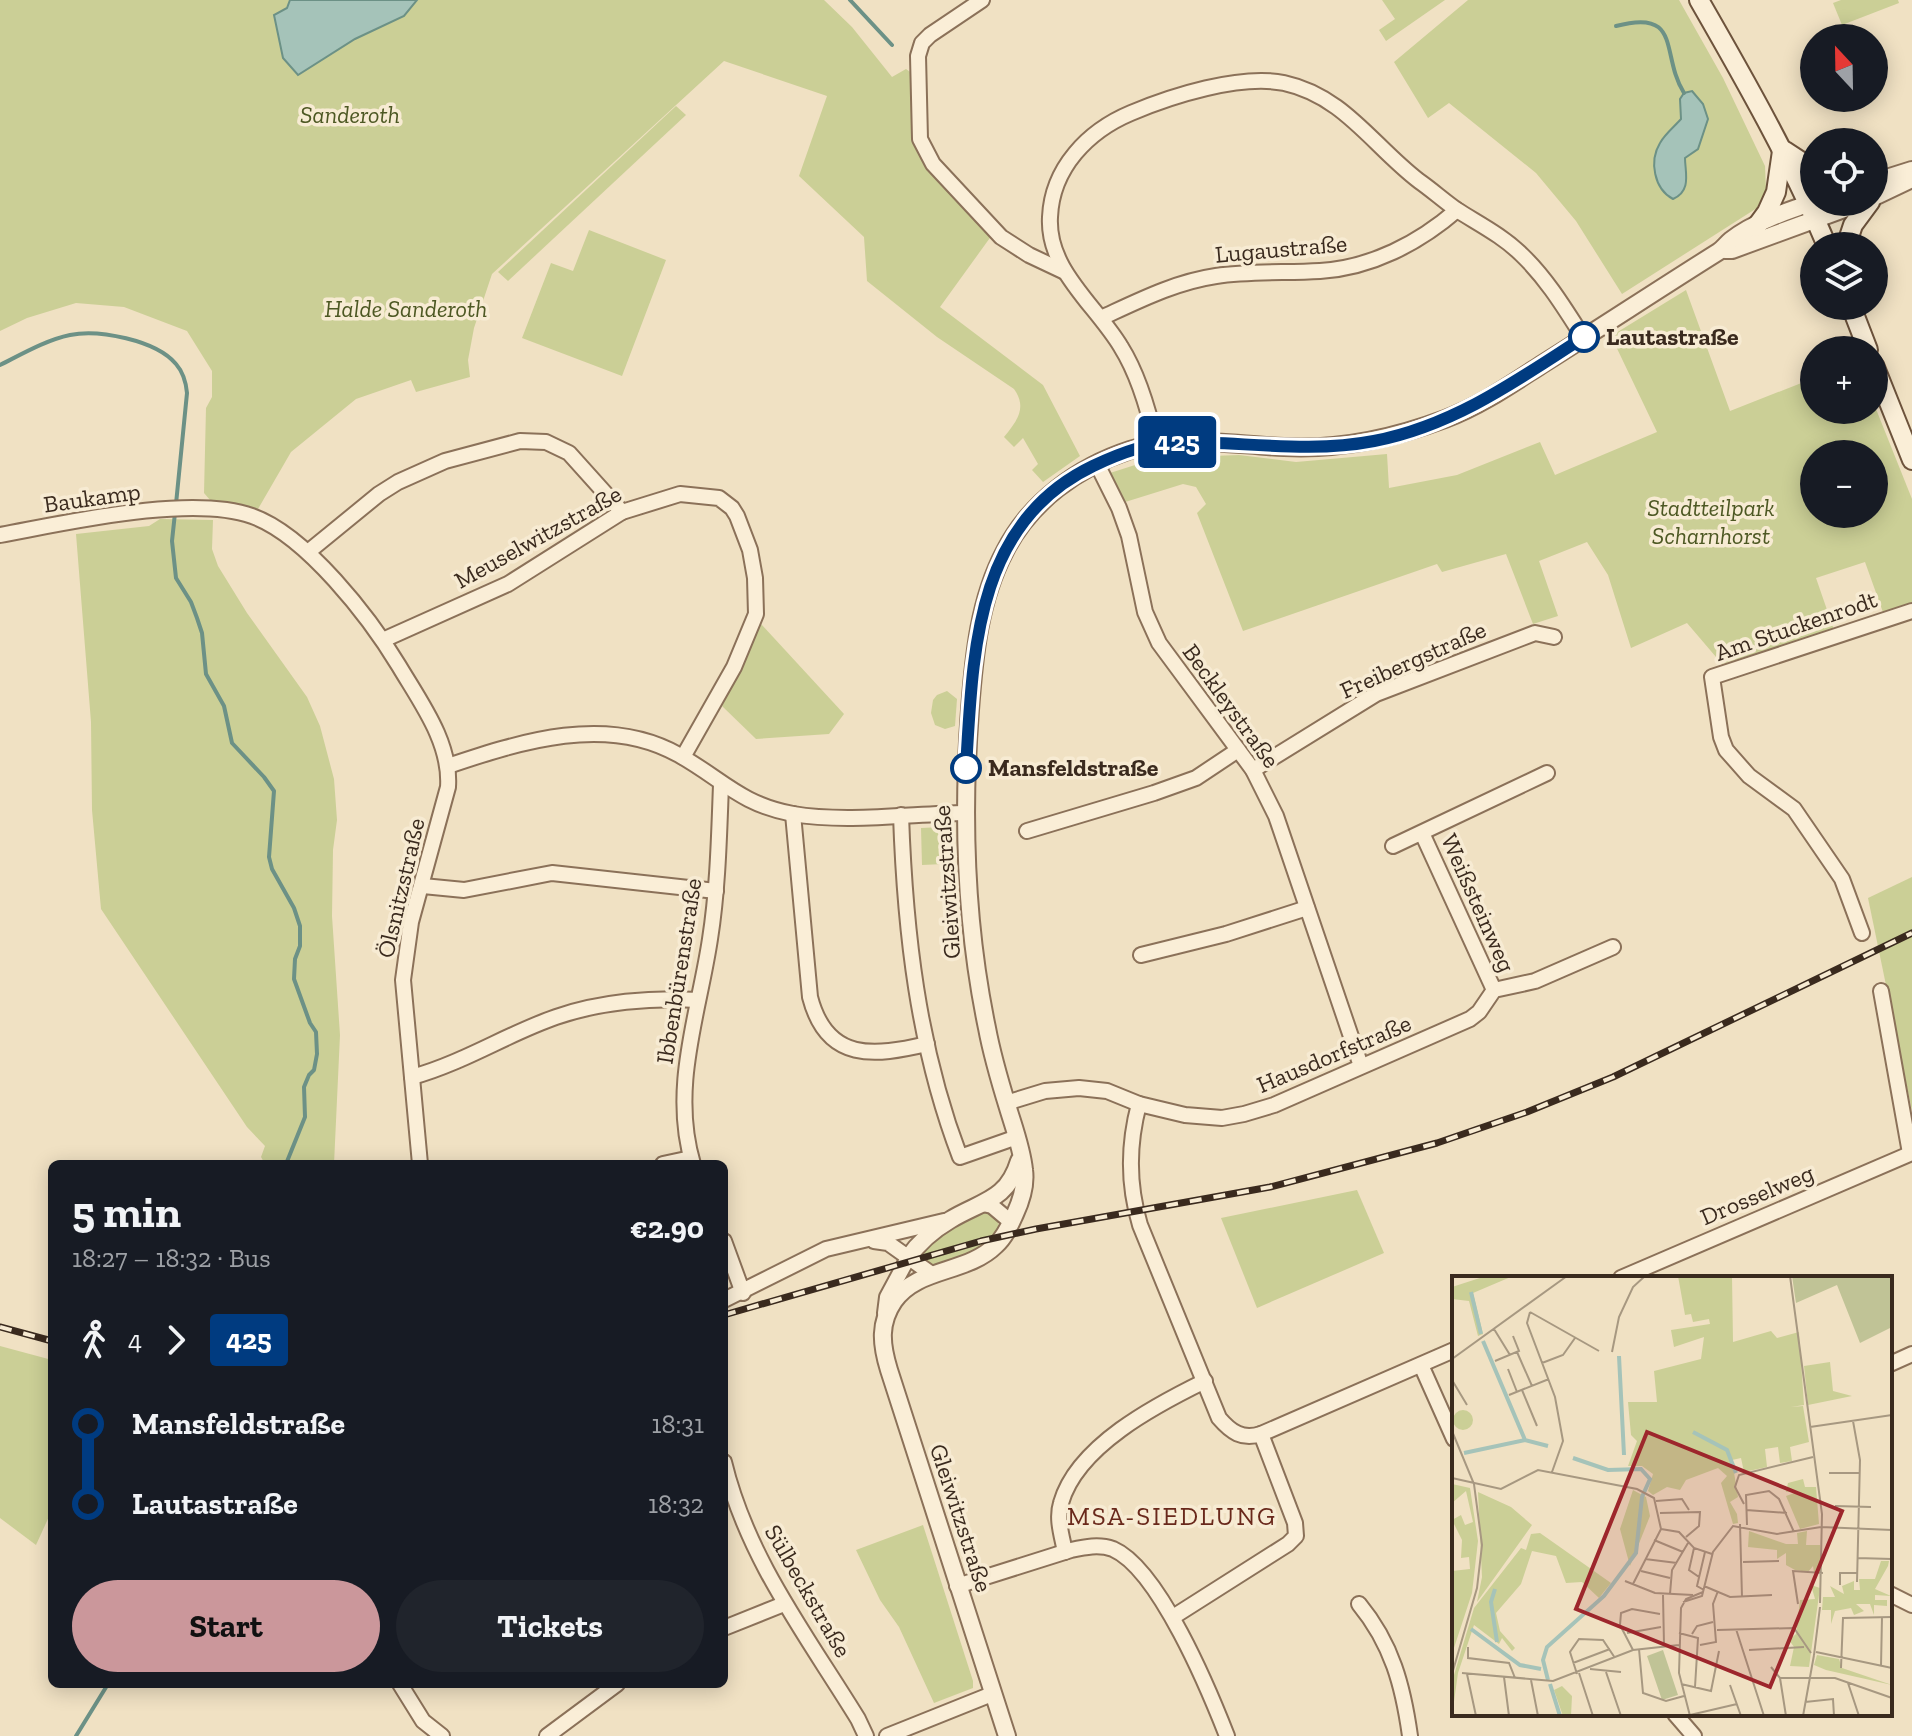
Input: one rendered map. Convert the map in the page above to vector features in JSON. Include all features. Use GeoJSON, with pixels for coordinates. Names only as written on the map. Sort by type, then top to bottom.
{"type":"FeatureCollection","features":[{"type":"Feature","properties":{"kind":"main road"},"geometry":{"type":"LineString","coordinates":[[1699,0],[1800,184]]}},
{"type":"Feature","properties":{"kind":"main road"},"geometry":{"type":"LineString","coordinates":[[1782,151],[1800,160]]}},
{"type":"Feature","properties":{"kind":"main road"},"geometry":{"type":"LineString","coordinates":[[1756,227],[1776,192],[1782,151]]}},
{"type":"Feature","properties":{"kind":"main road"},"geometry":{"type":"LineString","coordinates":[[1888,400],[1912,460]]}},
{"type":"Feature","properties":{"kind":"street"},"geometry":{"type":"LineString","coordinates":[[982,0],[922,43],[918,56],[920,139],[933,164],[1001,237],[1065,272]]}},
{"type":"Feature","properties":{"kind":"street"},"geometry":{"type":"LineString","coordinates":[[1156,443],[1128,361],[1101,318],[1065,272],[1053,243],[1050,217],[1066,164],[1083,143],[1106,125],[1143,108],[1233,83],[1280,83],[1318,94],[1356,120],[1413,176],[1521,254],[1553,292],[1583,337]]}},
{"type":"Feature","properties":{"kind":"street","name":"Gleiwitzstraße"},"geometry":{"type":"LineString","coordinates":[[1888,186],[1912,170]]}},
{"type":"Feature","properties":{"kind":"street","name":"Gleiwitzstraße"},"geometry":{"type":"LineString","coordinates":[[1888,189],[1912,179]]}},
{"type":"Feature","properties":{"kind":"street","name":"Lugaustraße"},"geometry":{"type":"LineString","coordinates":[[1101,318],[1151,295],[1197,280],[1243,274],[1323,271],[1370,262],[1416,240],[1457,210]]}},
{"type":"Feature","properties":{"kind":"street","name":"Gleiwitzstraße"},"geometry":{"type":"LineString","coordinates":[[885,1313],[901,1290],[912,1282],[981,1257],[1002,1240],[1021,1201],[1025,1172],[987,1028],[975,958],[964,813],[975,656],[982,612],[1005,550],[1030,515],[1059,487],[1097,464],[1156,443],[1312,447],[1391,437],[1449,418],[1485,401],[1722,250],[1731,240],[1756,227],[1800,212]]}},
{"type":"Feature","properties":{"kind":"street","name":"Gleiwitzstraße"},"geometry":{"type":"LineString","coordinates":[[1722,250],[1732,250],[1800,215]]}},
{"type":"Feature","properties":{"kind":"street"},"geometry":{"type":"LineString","coordinates":[[622,512],[569,453],[546,442],[520,441],[445,461],[398,482],[308,552],[383,640],[432,723],[448,766],[505,747],[589,733],[642,740],[683,757],[749,801],[793,814],[964,813]]}},
{"type":"Feature","properties":{"kind":"street","name":"Beckleystraße"},"geometry":{"type":"LineString","coordinates":[[1097,464],[1129,536],[1132,562],[1145,612],[1159,643],[1253,770],[1276,816],[1361,1066]]}},
{"type":"Feature","properties":{"kind":"street","name":"Meuselwitzstraße"},"geometry":{"type":"LineString","coordinates":[[383,640],[508,584],[622,512],[680,494],[719,498],[737,516],[750,550],[756,614],[734,667],[683,757]]}},
{"type":"Feature","properties":{"kind":"street","name":"Baukamp"},"geometry":{"type":"LineString","coordinates":[[0,535],[104,516],[162,510],[221,509],[250,515],[285,534],[308,552]]}},
{"type":"Feature","properties":{"kind":"street","name":"Am Stuckenrodt"},"geometry":{"type":"LineString","coordinates":[[1862,933],[1842,879],[1794,809],[1749,776],[1726,750],[1721,737],[1712,677],[1912,611]]}},
{"type":"Feature","properties":{"kind":"street","name":"Freibergstraße"},"geometry":{"type":"LineString","coordinates":[[1253,770],[1376,694],[1535,633],[1554,637]]}},
{"type":"Feature","properties":{"kind":"street"},"geometry":{"type":"LineString","coordinates":[[1027,831],[1196,778],[1238,750]]}},
{"type":"Feature","properties":{"kind":"street","name":"Ölsnitzstraße"},"geometry":{"type":"LineString","coordinates":[[420,1160],[403,980],[404,961],[411,922],[448,787],[448,766]]}},
{"type":"Feature","properties":{"kind":"street","name":"Weißsteinweg"},"geometry":{"type":"LineString","coordinates":[[1393,846],[1547,773]]}},
{"type":"Feature","properties":{"kind":"street","name":"Ibbenbürenstraße"},"geometry":{"type":"LineString","coordinates":[[692,1160],[685,1083],[688,1045],[709,945],[716,891],[721,785]]}},
{"type":"Feature","properties":{"kind":"street"},"geometry":{"type":"LineString","coordinates":[[793,814],[810,997],[821,1024],[840,1043],[857,1052],[891,1052],[927,1044]]}},
{"type":"Feature","properties":{"kind":"street"},"geometry":{"type":"LineString","coordinates":[[901,815],[907,926],[917,1003],[938,1096],[960,1157],[1017,1137]]}},
{"type":"Feature","properties":{"kind":"street","name":"Weißsteinweg"},"geometry":{"type":"LineString","coordinates":[[1422,833],[1494,990]]}},
{"type":"Feature","properties":{"kind":"street"},"geometry":{"type":"LineString","coordinates":[[423,886],[464,890],[552,873],[716,891]]}},
{"type":"Feature","properties":{"kind":"street"},"geometry":{"type":"LineString","coordinates":[[1141,955],[1226,934],[1307,908]]}},
{"type":"Feature","properties":{"kind":"street"},"geometry":{"type":"LineString","coordinates":[[1494,990],[1535,981],[1613,947]]}},
{"type":"Feature","properties":{"kind":"street","name":"Hausdorfstraße"},"geometry":{"type":"LineString","coordinates":[[1006,1103],[1045,1091],[1079,1088],[1107,1091],[1139,1104],[1185,1115],[1222,1118],[1244,1114],[1274,1105],[1470,1019],[1479,1012],[1494,990]]}},
{"type":"Feature","properties":{"kind":"street","name":"Drosselweg"},"geometry":{"type":"LineString","coordinates":[[1626,1276],[1911,1153],[1881,991]]}},
{"type":"Feature","properties":{"kind":"street"},"geometry":{"type":"LineString","coordinates":[[412,1077],[444,1068],[541,1023],[570,1013],[624,1003],[698,1000]]}},
{"type":"Feature","properties":{"kind":"street"},"geometry":{"type":"LineString","coordinates":[[1139,1104],[1131,1147],[1131,1196],[1219,1418],[1228,1429],[1244,1437],[1261,1434],[1452,1351]]}},
{"type":"Feature","properties":{"kind":"street","name":"Gleiwitzstraße"},"geometry":{"type":"LineString","coordinates":[[1007,1736],[886,1359],[882,1334],[887,1297],[908,1258],[925,1238],[1007,1188],[1020,1156]]}},
{"type":"Feature","properties":{"kind":"street"},"geometry":{"type":"LineString","coordinates":[[983,1204],[993,1206],[1011,1222]]}},
{"type":"Feature","properties":{"kind":"street"},"geometry":{"type":"LineString","coordinates":[[728,1299],[826,1249],[952,1219]]}},
{"type":"Feature","properties":{"kind":"street"},"geometry":{"type":"LineString","coordinates":[[866,1240],[888,1243],[933,1275]]}},
{"type":"Feature","properties":{"kind":"street"},"geometry":{"type":"LineString","coordinates":[[728,1252],[743,1293]]}},
{"type":"Feature","properties":{"kind":"street"},"geometry":{"type":"LineString","coordinates":[[1892,1363],[1912,1354]]}},
{"type":"Feature","properties":{"kind":"street"},"geometry":{"type":"LineString","coordinates":[[1421,1365],[1452,1435]]}},
{"type":"Feature","properties":{"kind":"street"},"geometry":{"type":"LineString","coordinates":[[1065,1552],[1060,1530],[1061,1503],[1083,1465],[1121,1429],[1205,1381]]}},
{"type":"Feature","properties":{"kind":"street"},"geometry":{"type":"LineString","coordinates":[[1173,1617],[1296,1536],[1295,1523],[1261,1434]]}},
{"type":"Feature","properties":{"kind":"street","name":"Sülbeckstraße"},"geometry":{"type":"LineString","coordinates":[[728,1493],[784,1604],[837,1684],[866,1736]]}},
{"type":"Feature","properties":{"kind":"street"},"geometry":{"type":"LineString","coordinates":[[957,1586],[1090,1546],[1114,1550],[1133,1564],[1173,1617],[1210,1691],[1227,1736]]}},
{"type":"Feature","properties":{"kind":"street"},"geometry":{"type":"LineString","coordinates":[[1892,1595],[1912,1605]]}},
{"type":"Feature","properties":{"kind":"street"},"geometry":{"type":"LineString","coordinates":[[728,1626],[784,1604]]}},
{"type":"Feature","properties":{"kind":"street"},"geometry":{"type":"LineString","coordinates":[[1359,1604],[1384,1638],[1393,1659],[1405,1697],[1410,1736]]}},
{"type":"Feature","properties":{"kind":"street"},"geometry":{"type":"LineString","coordinates":[[402,1688],[423,1721],[442,1736]]}},
{"type":"Feature","properties":{"kind":"street"},"geometry":{"type":"LineString","coordinates":[[547,1736],[612,1688]]}},
{"type":"Feature","properties":{"kind":"street"},"geometry":{"type":"LineString","coordinates":[[887,1736],[992,1694]]}},
{"type":"Feature","properties":{"kind":"street"},"geometry":{"type":"LineString","coordinates":[[1677,1716],[1694,1736]]}},
{"type":"Feature","properties":{"kind":"green space"},"geometry":{"type":"Polygon","coordinates":[[[0,0],[824,0],[852,27],[892,77],[906,69],[913,74],[916,139],[992,235],[940,307],[1043,385],[1080,456],[1043,482],[1032,470],[1038,464],[1023,438],[1014,447],[1004,437],[1019,414],[1020,402],[1014,389],[937,337],[867,281],[864,237],[799,176],[827,96],[724,61],[492,274],[474,328],[468,360],[470,377],[416,392],[411,380],[356,399],[291,452],[258,509],[210,500],[204,493],[206,408],[212,397],[212,371],[187,331],[124,307],[76,303],[27,318],[0,331],[0,0]]]}},
{"type":"Feature","properties":{"kind":"green space"},"geometry":{"type":"Polygon","coordinates":[[[1382,0],[1445,0],[1386,41],[1379,30],[1395,19],[1382,0]]]}},
{"type":"Feature","properties":{"kind":"green space"},"geometry":{"type":"Polygon","coordinates":[[[1468,0],[1679,0],[1723,78],[1765,166],[1766,190],[1757,208],[1622,294],[1576,221],[1536,173],[1449,103],[1428,118],[1394,62],[1468,0]]]}},
{"type":"Feature","properties":{"kind":"green space"},"geometry":{"type":"Polygon","coordinates":[[[1841,0],[1898,0],[1899,3],[1842,24],[1833,3],[1841,0]]]}},
{"type":"Feature","properties":{"kind":"green space"},"geometry":{"type":"Polygon","coordinates":[[[676,106],[686,115],[508,281],[498,272],[676,106]]]}},
{"type":"Feature","properties":{"kind":"green space"},"geometry":{"type":"Polygon","coordinates":[[[589,230],[666,260],[622,376],[522,338],[551,263],[573,271],[589,230]]]}},
{"type":"Feature","properties":{"kind":"green space","name":"Stadtteilpark Scharnhorst"},"geometry":{"type":"Polygon","coordinates":[[[1686,290],[1730,411],[1800,384],[1800,424],[1882,424],[1912,499],[1912,605],[1884,615],[1865,562],[1816,578],[1834,630],[1722,664],[1687,623],[1631,648],[1608,575],[1587,542],[1539,561],[1558,616],[1533,624],[1506,554],[1442,572],[1437,564],[1243,631],[1197,513],[1206,504],[1196,487],[1183,484],[1122,503],[1110,473],[1157,458],[1239,455],[1296,462],[1387,454],[1389,488],[1457,475],[1540,442],[1555,475],[1657,432],[1611,336],[1686,290]]]}},
{"type":"Feature","properties":{"kind":"green space"},"geometry":{"type":"Polygon","coordinates":[[[160,519],[213,520],[212,549],[218,566],[247,613],[307,697],[320,726],[334,779],[337,820],[333,850],[332,916],[340,1035],[334,1160],[263,1160],[265,1146],[247,1127],[101,909],[92,810],[91,722],[76,534],[149,526],[160,519]]]}},
{"type":"Feature","properties":{"kind":"green space"},"geometry":{"type":"Polygon","coordinates":[[[761,624],[844,714],[829,734],[756,739],[722,706],[761,624]]]}},
{"type":"Feature","properties":{"kind":"green space"},"geometry":{"type":"Polygon","coordinates":[[[947,691],[957,699],[955,726],[945,729],[935,725],[931,713],[933,700],[947,691]]]}},
{"type":"Feature","properties":{"kind":"green space"},"geometry":{"type":"Polygon","coordinates":[[[942,827],[944,864],[922,865],[921,828],[942,827]]]}},
{"type":"Feature","properties":{"kind":"green space"},"geometry":{"type":"Polygon","coordinates":[[[1912,877],[1912,1111],[1868,898],[1912,877]]]}},
{"type":"Feature","properties":{"kind":"green space"},"geometry":{"type":"Polygon","coordinates":[[[1357,1190],[1384,1253],[1257,1308],[1221,1218],[1357,1190]]]}},
{"type":"Feature","properties":{"kind":"green space"},"geometry":{"type":"Polygon","coordinates":[[[980,1213],[991,1213],[999,1226],[976,1251],[940,1266],[922,1259],[928,1244],[936,1237],[980,1213]]]}},
{"type":"Feature","properties":{"kind":"green space"},"geometry":{"type":"Polygon","coordinates":[[[0,1346],[48,1359],[48,1519],[36,1545],[0,1518],[0,1346]]]}},
{"type":"Feature","properties":{"kind":"green space"},"geometry":{"type":"Polygon","coordinates":[[[923,1525],[973,1681],[973,1688],[934,1703],[899,1627],[880,1600],[856,1550],[923,1525]]]}},
{"type":"Feature","properties":{"kind":"water"},"geometry":{"type":"Polygon","coordinates":[[[290,0],[417,0],[404,16],[355,39],[298,75],[283,58],[274,15],[287,8],[290,0]]]}},
{"type":"Feature","properties":{"kind":"water"},"geometry":{"type":"Polygon","coordinates":[[[1692,91],[1703,104],[1708,119],[1698,149],[1685,158],[1683,191],[1673,199],[1661,189],[1655,174],[1655,158],[1662,140],[1681,119],[1680,99],[1684,93],[1692,91]]]}},
{"type":"Feature","properties":{"kind":"waterway"},"geometry":{"type":"LineString","coordinates":[[850,0],[892,45]]}},
{"type":"Feature","properties":{"kind":"waterway"},"geometry":{"type":"LineString","coordinates":[[1616,26],[1637,22],[1661,29],[1684,93]]}},
{"type":"Feature","properties":{"kind":"waterway"},"geometry":{"type":"LineString","coordinates":[[0,365],[52,340],[82,334],[126,338],[155,348],[167,356],[181,370],[187,393],[176,504]]}},
{"type":"Feature","properties":{"kind":"waterway"},"geometry":{"type":"LineString","coordinates":[[175,513],[172,541],[176,578],[197,618],[202,633],[206,674],[224,706],[232,743],[274,791],[269,857],[300,926],[294,979],[316,1032],[317,1054],[314,1070],[304,1087],[305,1117],[288,1160]]}},
{"type":"Feature","properties":{"kind":"waterway"},"geometry":{"type":"LineString","coordinates":[[76,1736],[106,1688]]}},
{"type":"Feature","properties":{"kind":"railway"},"geometry":{"type":"LineString","coordinates":[[728,1314],[981,1241],[1270,1187],[1437,1143],[1527,1112],[1613,1077],[1912,933]]}},
{"type":"Feature","properties":{"kind":"railway"},"geometry":{"type":"LineString","coordinates":[[0,1327],[48,1340]]}},
{"type":"Feature","properties":{"kind":"bus line","name":"425"},"geometry":{"type":"LineString","coordinates":[[966,768],[972,680],[982,612],[991,583],[1018,529],[1059,487],[1097,464],[1156,443],[1208,442],[1287,447],[1324,446],[1391,437],[1449,418],[1485,401],[1584,337]]}},
{"type":"Feature","properties":{"kind":"place","name":"Lautastraße"},"geometry":{"type":"Point","coordinates":[1584,337]}},
{"type":"Feature","properties":{"kind":"place","name":"Mansfeldstraße"},"geometry":{"type":"Point","coordinates":[966,768]}},
{"type":"Feature","properties":{"kind":"district","name":"MSA-SIEDLUNG"},"geometry":{"type":"Point","coordinates":[1172,1516]}},
{"type":"Feature","properties":{"kind":"park label","name":"Sanderoth"},"geometry":{"type":"Point","coordinates":[350,115]}},
{"type":"Feature","properties":{"kind":"park label","name":"Halde Sanderoth"},"geometry":{"type":"Point","coordinates":[406,309]}}]}
